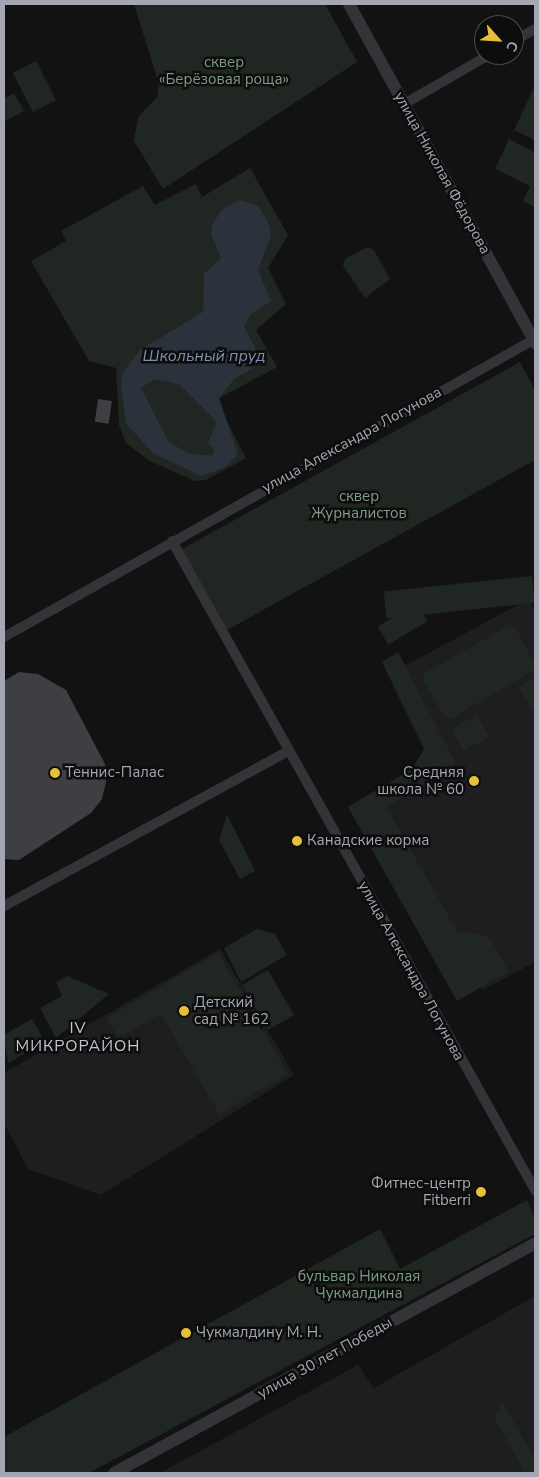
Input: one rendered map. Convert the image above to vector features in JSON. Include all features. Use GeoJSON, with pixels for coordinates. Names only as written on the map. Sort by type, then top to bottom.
{"type":"FeatureCollection","features":[{"type":"Feature","properties":{"kind":"street","name":"улица Николая Фёдорова"},"geometry":{"type":"LineString","coordinates":[[348,4],[534,341]]}},
{"type":"Feature","properties":{"kind":"street"},"geometry":{"type":"LineString","coordinates":[[524,35],[535,29]]}},
{"type":"Feature","properties":{"kind":"street"},"geometry":{"type":"LineString","coordinates":[[404,104],[474,64]]}},
{"type":"Feature","properties":{"kind":"street","name":"улица Александра Логунова"},"geometry":{"type":"LineString","coordinates":[[4,637],[172,541],[534,341]]}},
{"type":"Feature","properties":{"kind":"street","name":"улица Александра Логунова"},"geometry":{"type":"LineString","coordinates":[[172,541],[535,1190]]}},
{"type":"Feature","properties":{"kind":"street"},"geometry":{"type":"LineString","coordinates":[[4,906],[288,751]]}},
{"type":"Feature","properties":{"kind":"street","name":"улица 30 лет Победы"},"geometry":{"type":"LineString","coordinates":[[114,1473],[535,1243]]}},
{"type":"Feature","properties":{"kind":"shaded area","name":"Средняя школа № 60"},"geometry":{"type":"Polygon","coordinates":[[[529,599],[535,611],[535,962],[483,990],[380,800],[447,763],[397,670],[529,599]]]}},
{"type":"Feature","properties":{"kind":"shaded area","name":"Детский сад № 162"},"geometry":{"type":"Polygon","coordinates":[[[220,949],[294,1075],[101,1195],[28,1169],[4,1123],[4,1073],[220,949]]]}},
{"type":"Feature","properties":{"kind":"shaded area"},"geometry":{"type":"Polygon","coordinates":[[[535,1296],[535,1473],[160,1473],[358,1365],[374,1388],[535,1296]]]}},
{"type":"Feature","properties":{"kind":"green space","name":"сквер «Берёзовая роща»"},"geometry":{"type":"Polygon","coordinates":[[[134,4],[325,4],[357,62],[163,189],[134,141],[138,117],[157,97],[159,84],[134,4]]]}},
{"type":"Feature","properties":{"kind":"green space"},"geometry":{"type":"Polygon","coordinates":[[[36,61],[56,100],[33,112],[13,73],[36,61]]]}},
{"type":"Feature","properties":{"kind":"green space"},"geometry":{"type":"Polygon","coordinates":[[[535,86],[535,140],[514,130],[535,86]]]}},
{"type":"Feature","properties":{"kind":"green space"},"geometry":{"type":"Polygon","coordinates":[[[14,93],[24,111],[4,122],[4,99],[14,93]]]}},
{"type":"Feature","properties":{"kind":"green space"},"geometry":{"type":"Polygon","coordinates":[[[509,139],[535,152],[535,207],[523,201],[530,186],[495,169],[509,139]]]}},
{"type":"Feature","properties":{"kind":"green space"},"geometry":{"type":"Polygon","coordinates":[[[250,168],[288,235],[268,268],[286,304],[256,330],[277,367],[216,400],[246,458],[206,480],[195,481],[150,461],[126,443],[119,425],[116,368],[89,361],[31,261],[66,241],[61,231],[143,186],[155,205],[196,184],[202,197],[250,168]]]}},
{"type":"Feature","properties":{"kind":"green space"},"geometry":{"type":"Polygon","coordinates":[[[367,247],[374,250],[390,279],[365,298],[343,266],[345,259],[367,247]]]}},
{"type":"Feature","properties":{"kind":"green space","name":"сквер Журналистов"},"geometry":{"type":"Polygon","coordinates":[[[520,362],[535,390],[535,460],[227,630],[182,549],[520,362]]]}},
{"type":"Feature","properties":{"kind":"green space"},"geometry":{"type":"Polygon","coordinates":[[[532,576],[535,603],[387,618],[384,592],[532,576]]]}},
{"type":"Feature","properties":{"kind":"green space"},"geometry":{"type":"Polygon","coordinates":[[[417,603],[428,621],[388,645],[378,627],[417,603]]]}},
{"type":"Feature","properties":{"kind":"green space"},"geometry":{"type":"Polygon","coordinates":[[[508,626],[516,629],[535,664],[533,671],[452,718],[445,717],[423,681],[425,673],[508,626]]]}},
{"type":"Feature","properties":{"kind":"green space"},"geometry":{"type":"Polygon","coordinates":[[[398,652],[456,764],[386,807],[457,931],[488,936],[509,971],[457,1001],[348,807],[412,769],[424,749],[382,662],[398,652]]]}},
{"type":"Feature","properties":{"kind":"green space"},"geometry":{"type":"Polygon","coordinates":[[[535,678],[535,714],[519,687],[535,678]]]}},
{"type":"Feature","properties":{"kind":"green space"},"geometry":{"type":"Polygon","coordinates":[[[477,715],[489,737],[464,751],[452,729],[477,715]]]}},
{"type":"Feature","properties":{"kind":"green space"},"geometry":{"type":"Polygon","coordinates":[[[227,814],[255,871],[240,879],[219,840],[227,814]]]}},
{"type":"Feature","properties":{"kind":"green space"},"geometry":{"type":"Polygon","coordinates":[[[257,929],[275,934],[287,955],[241,982],[224,948],[257,929]]]}},
{"type":"Feature","properties":{"kind":"green space"},"geometry":{"type":"Polygon","coordinates":[[[218,953],[288,1074],[219,1114],[161,1014],[118,1038],[107,1018],[218,953]]]}},
{"type":"Feature","properties":{"kind":"green space"},"geometry":{"type":"Polygon","coordinates":[[[268,970],[294,1015],[268,1030],[242,985],[268,970]]]}},
{"type":"Feature","properties":{"kind":"green space"},"geometry":{"type":"Polygon","coordinates":[[[67,976],[109,994],[56,1038],[40,1008],[62,996],[56,982],[67,976]]]}},
{"type":"Feature","properties":{"kind":"green space"},"geometry":{"type":"Polygon","coordinates":[[[32,1019],[45,1042],[8,1063],[4,1035],[32,1019]]]}},
{"type":"Feature","properties":{"kind":"green space","name":"бульвар Николая Чукмалдина"},"geometry":{"type":"Polygon","coordinates":[[[527,1200],[535,1219],[535,1234],[89,1473],[4,1473],[4,1437],[380,1229],[400,1269],[527,1200]]]}},
{"type":"Feature","properties":{"kind":"green space"},"geometry":{"type":"Polygon","coordinates":[[[503,1402],[535,1460],[535,1473],[525,1473],[494,1417],[503,1402]]]}},
{"type":"Feature","properties":{"kind":"water","name":"Школьный пруд"},"geometry":{"type":"Polygon","coordinates":[[[239,200],[258,206],[268,222],[271,235],[258,270],[271,301],[250,315],[244,326],[256,350],[251,369],[234,379],[219,398],[238,454],[224,468],[201,476],[153,453],[140,439],[126,423],[121,385],[123,372],[140,350],[203,312],[204,274],[221,258],[211,234],[213,223],[223,209],[239,200]],[[154,379],[141,388],[168,441],[187,453],[212,456],[215,450],[208,443],[217,422],[179,384],[154,379]]]}},
{"type":"Feature","properties":{"kind":"building"},"geometry":{"type":"Polygon","coordinates":[[[98,399],[112,401],[109,424],[95,422],[98,399]]]}},
{"type":"Feature","properties":{"kind":"building","name":"Теннис-Палас"},"geometry":{"type":"Polygon","coordinates":[[[19,672],[38,674],[66,690],[105,764],[106,782],[102,799],[91,813],[19,860],[4,859],[4,681],[19,672]]]}},
{"type":"Feature","properties":{"kind":"place","name":"Теннис-Палас"},"geometry":{"type":"Point","coordinates":[55,773]}},
{"type":"Feature","properties":{"kind":"place","name":"Средняя школа № 60"},"geometry":{"type":"Point","coordinates":[474,781]}},
{"type":"Feature","properties":{"kind":"place","name":"Канадские корма"},"geometry":{"type":"Point","coordinates":[297,841]}},
{"type":"Feature","properties":{"kind":"place","name":"Детский сад № 162"},"geometry":{"type":"Point","coordinates":[184,1011]}},
{"type":"Feature","properties":{"kind":"place","name":"Фитнес-центр Fitberri"},"geometry":{"type":"Point","coordinates":[481,1192]}},
{"type":"Feature","properties":{"kind":"place","name":"Чукмалдину М. Н."},"geometry":{"type":"Point","coordinates":[186,1333]}},
{"type":"Feature","properties":{"kind":"district","name":"IV МИКРОРАЙОН"},"geometry":{"type":"Point","coordinates":[78,1037]}}]}
